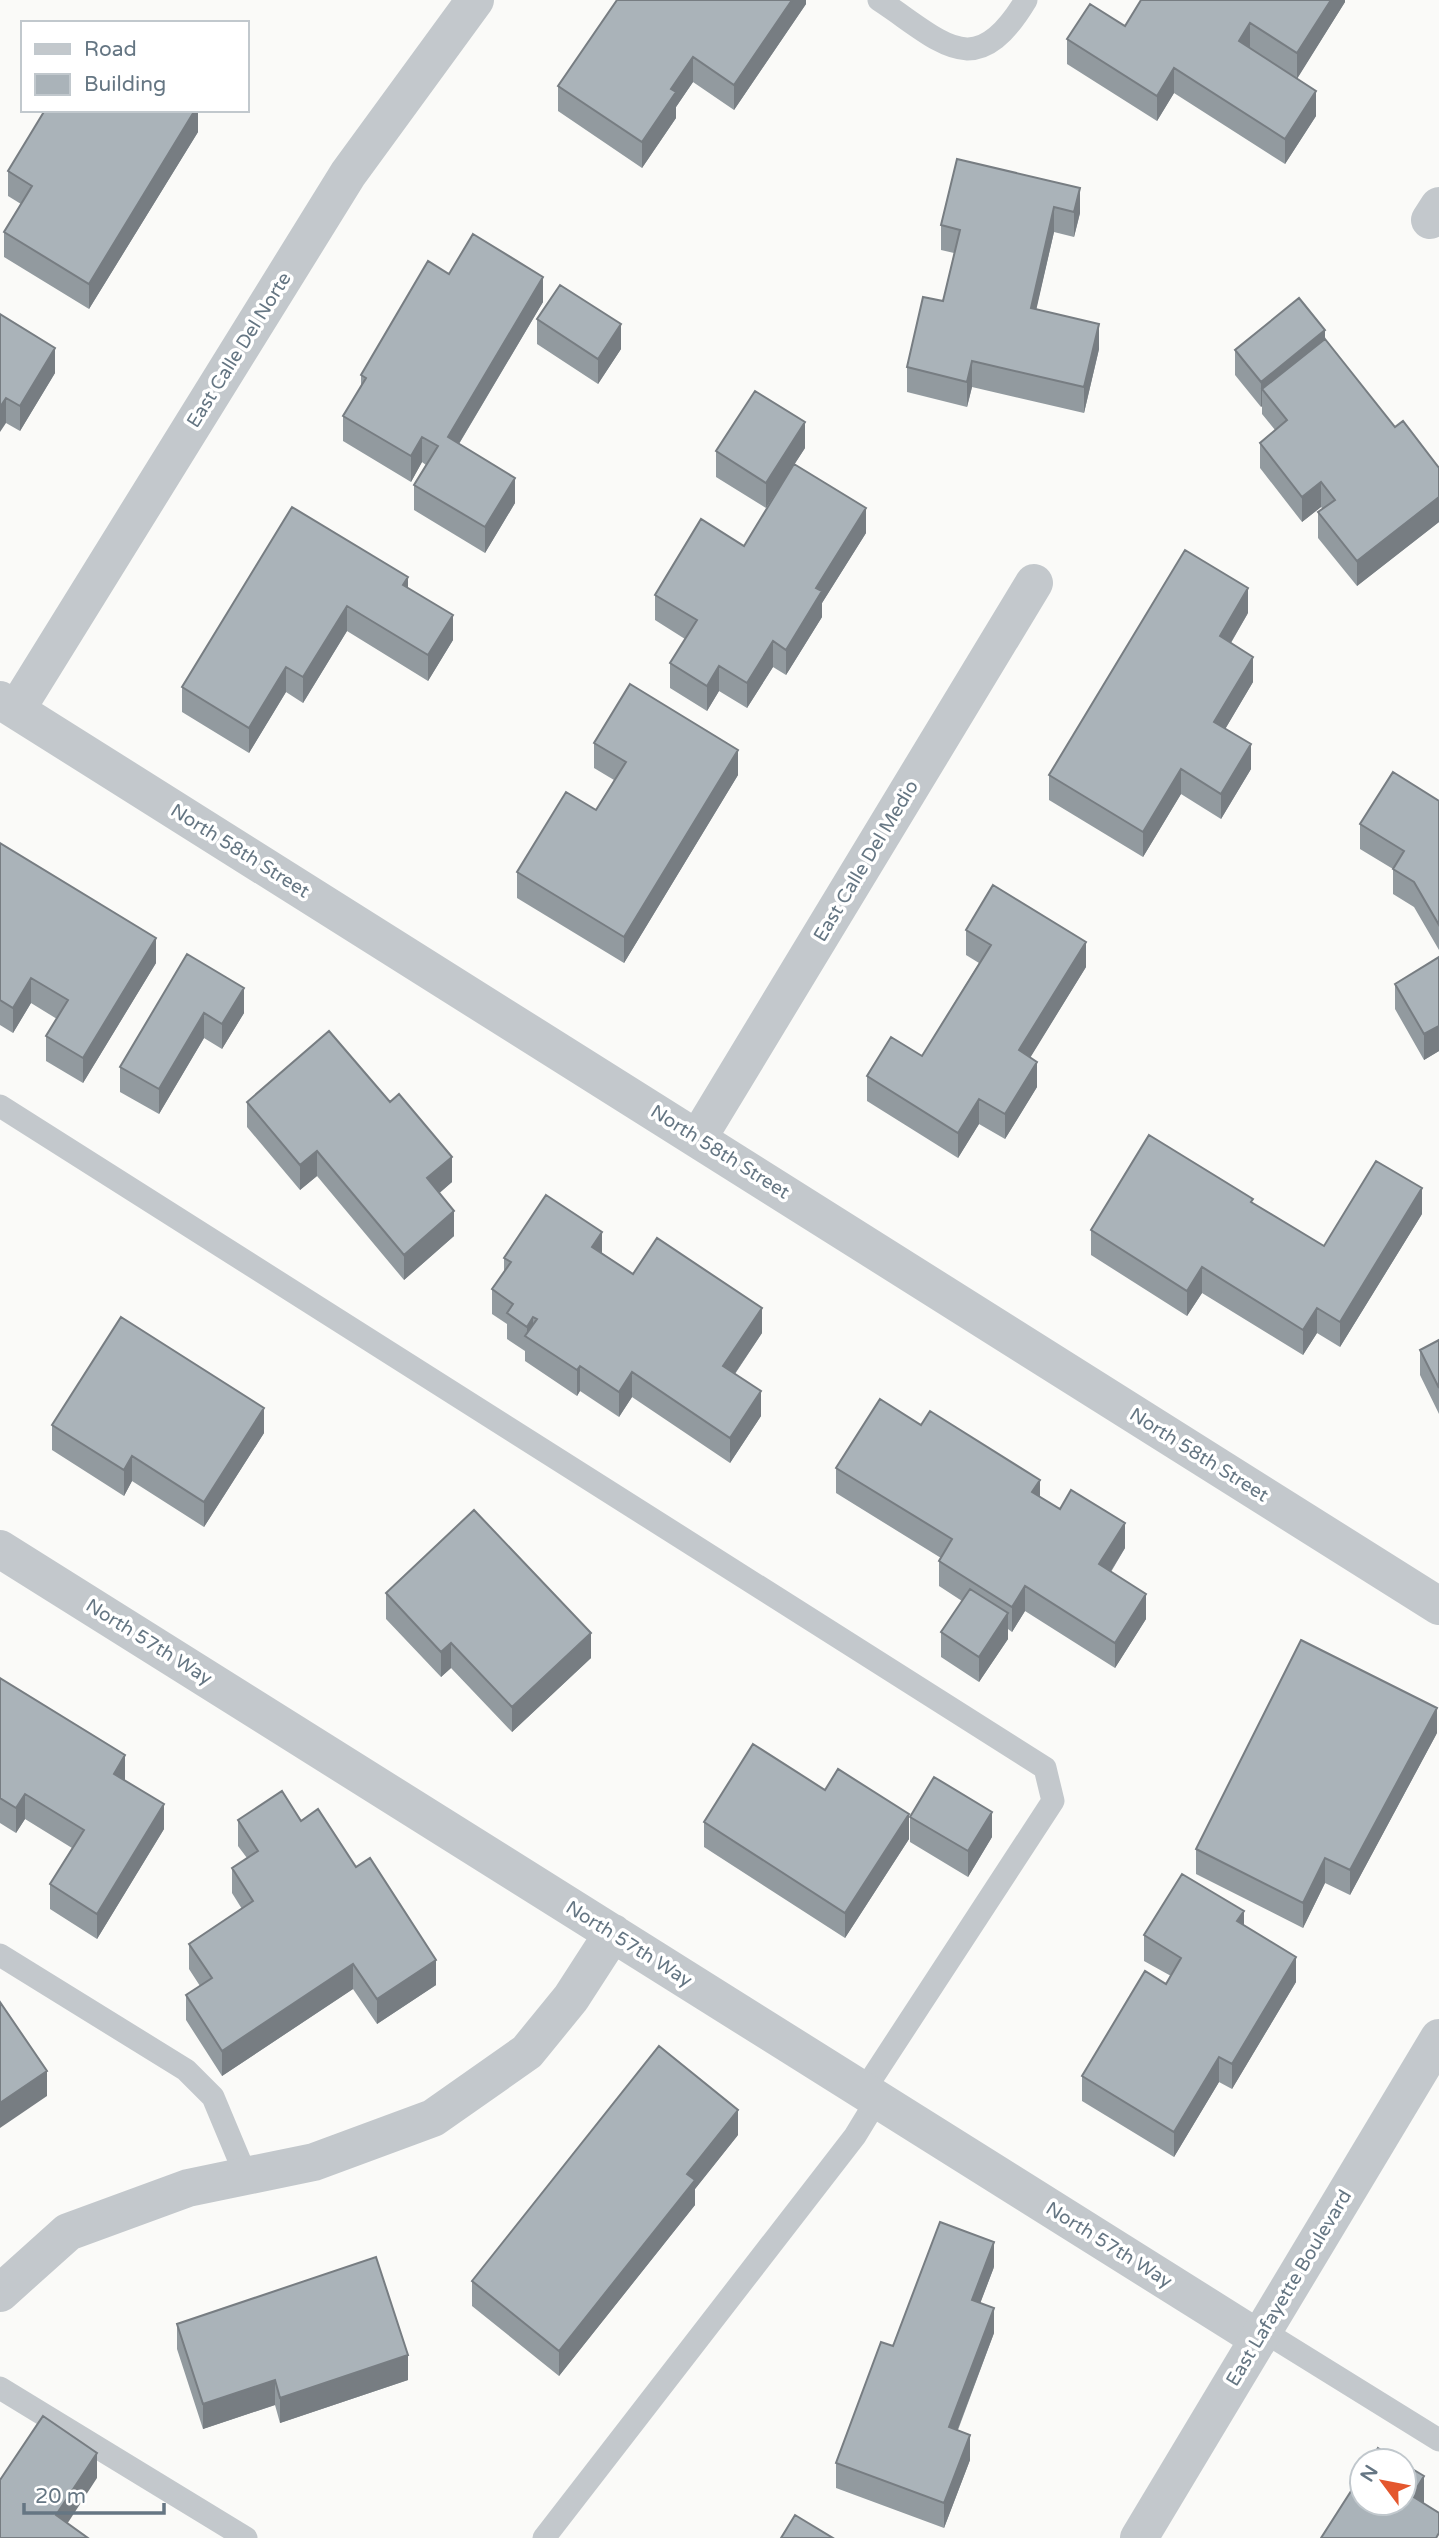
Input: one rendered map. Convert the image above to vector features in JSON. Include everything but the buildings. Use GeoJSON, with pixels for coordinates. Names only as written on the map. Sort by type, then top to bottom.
{"type":"FeatureCollection","features":[{"type":"Feature","properties":{"kind":"street","name":"East Calle Del Norte"},"geometry":{"type":"LineString","coordinates":[[8,705],[348,174],[475,0]]}},
{"type":"Feature","properties":{"kind":"street","name":"East Calle Del Medio"},"geometry":{"type":"LineString","coordinates":[[698,1139],[1034,583]]}},
{"type":"Feature","properties":{"kind":"street","name":"North 58th Street"},"geometry":{"type":"LineString","coordinates":[[8,705],[1439,1606]]}},
{"type":"Feature","properties":{"kind":"street","name":"North 57th Way"},"geometry":{"type":"LineString","coordinates":[[0,1549],[870,2096],[1261,2335]]}},
{"type":"Feature","properties":{"kind":"street"},"geometry":{"type":"LineString","coordinates":[[0,2293],[68,2232],[188,2188],[314,2162],[433,2118],[527,2052],[571,1998],[613,1933]]}},
{"type":"Feature","properties":{"kind":"street","name":"East Lafayette Boulevard"},"geometry":{"type":"LineString","coordinates":[[1139,2538],[1439,2038]]}},
{"type":"Feature","properties":{"kind":"lane"},"geometry":{"type":"LineString","coordinates":[[879,0],[948,45],[972,51],[990,45],[1011,26],[1026,0]]}},
{"type":"Feature","properties":{"kind":"lane"},"geometry":{"type":"LineString","coordinates":[[0,1106],[1045,1768],[1053,1801],[870,2096],[855,2136],[544,2538]]}},
{"type":"Feature","properties":{"kind":"lane"},"geometry":{"type":"LineString","coordinates":[[0,1955],[186,2070],[213,2097],[246,2176]]}},
{"type":"Feature","properties":{"kind":"lane"},"geometry":{"type":"LineString","coordinates":[[1261,2335],[1439,2440]]}},
{"type":"Feature","properties":{"kind":"lane"},"geometry":{"type":"LineString","coordinates":[[0,2388],[246,2538]]}}]}
